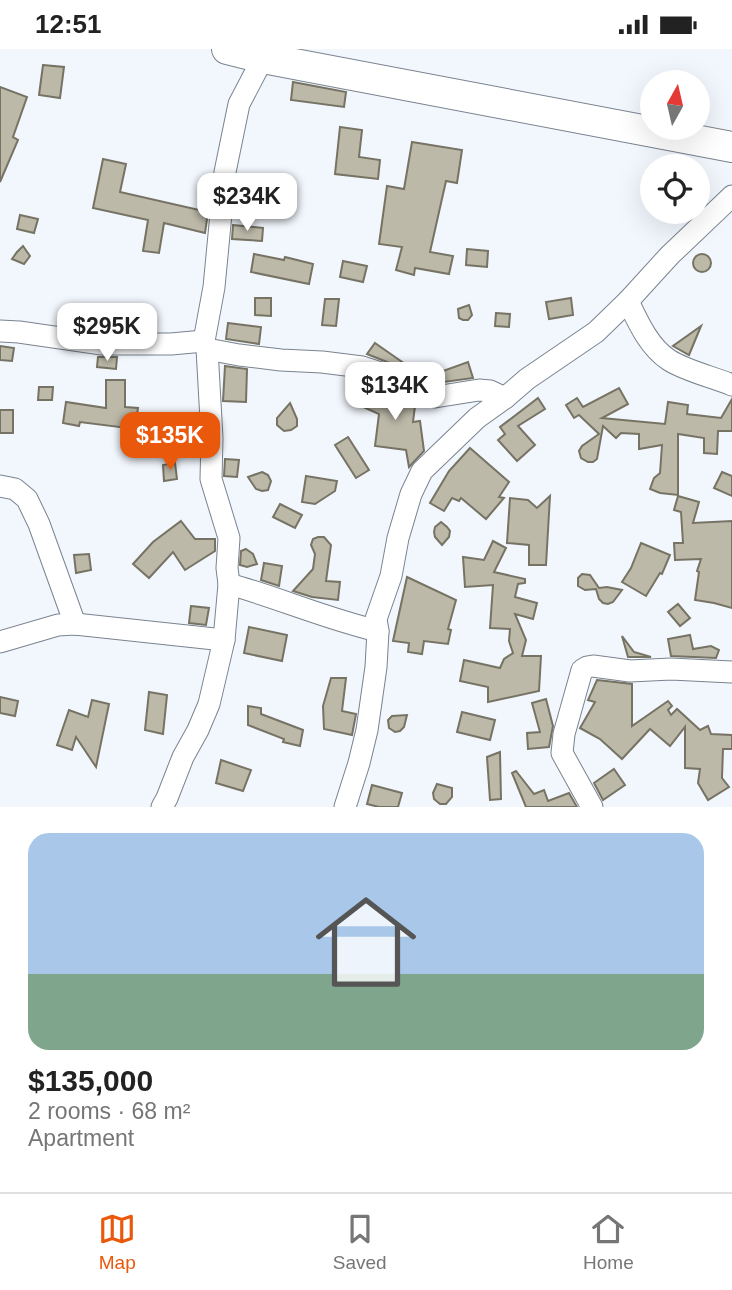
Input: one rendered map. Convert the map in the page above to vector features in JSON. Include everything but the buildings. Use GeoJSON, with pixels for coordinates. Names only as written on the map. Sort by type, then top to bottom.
{"type":"FeatureCollection","features":[{"type":"Feature","properties":{"kind":"main road"},"geometry":{"type":"LineString","coordinates":[[227,49],[732,147]]}},
{"type":"Feature","properties":{"kind":"street"},"geometry":{"type":"LineString","coordinates":[[162,807],[209,704],[224,640],[229,584],[229,538],[211,479],[212,438],[206,345],[225,172],[233,131],[239,104],[263,58]]}},
{"type":"Feature","properties":{"kind":"street"},"geometry":{"type":"LineString","coordinates":[[345,807],[367,730],[376,667],[376,619],[391,576],[398,538],[411,494],[422,471],[477,418],[527,379],[596,332],[670,255],[732,196]]}},
{"type":"Feature","properties":{"kind":"street"},"geometry":{"type":"LineString","coordinates":[[628,301],[655,348],[669,360],[732,385]]}},
{"type":"Feature","properties":{"kind":"street"},"geometry":{"type":"LineString","coordinates":[[0,331],[102,344],[206,345],[239,355],[362,367],[390,376],[422,395],[435,397],[479,390],[490,391],[505,398]]}},
{"type":"Feature","properties":{"kind":"street"},"geometry":{"type":"LineString","coordinates":[[0,486],[15,489],[27,499],[39,524],[75,624]]}},
{"type":"Feature","properties":{"kind":"street"},"geometry":{"type":"LineString","coordinates":[[229,584],[378,631]]}},
{"type":"Feature","properties":{"kind":"street"},"geometry":{"type":"LineString","coordinates":[[0,642],[58,625],[75,624],[224,640]]}},
{"type":"Feature","properties":{"kind":"street"},"geometry":{"type":"LineString","coordinates":[[592,807],[562,753],[564,734],[582,670],[593,666],[631,671],[671,669],[732,672]]}}]}
